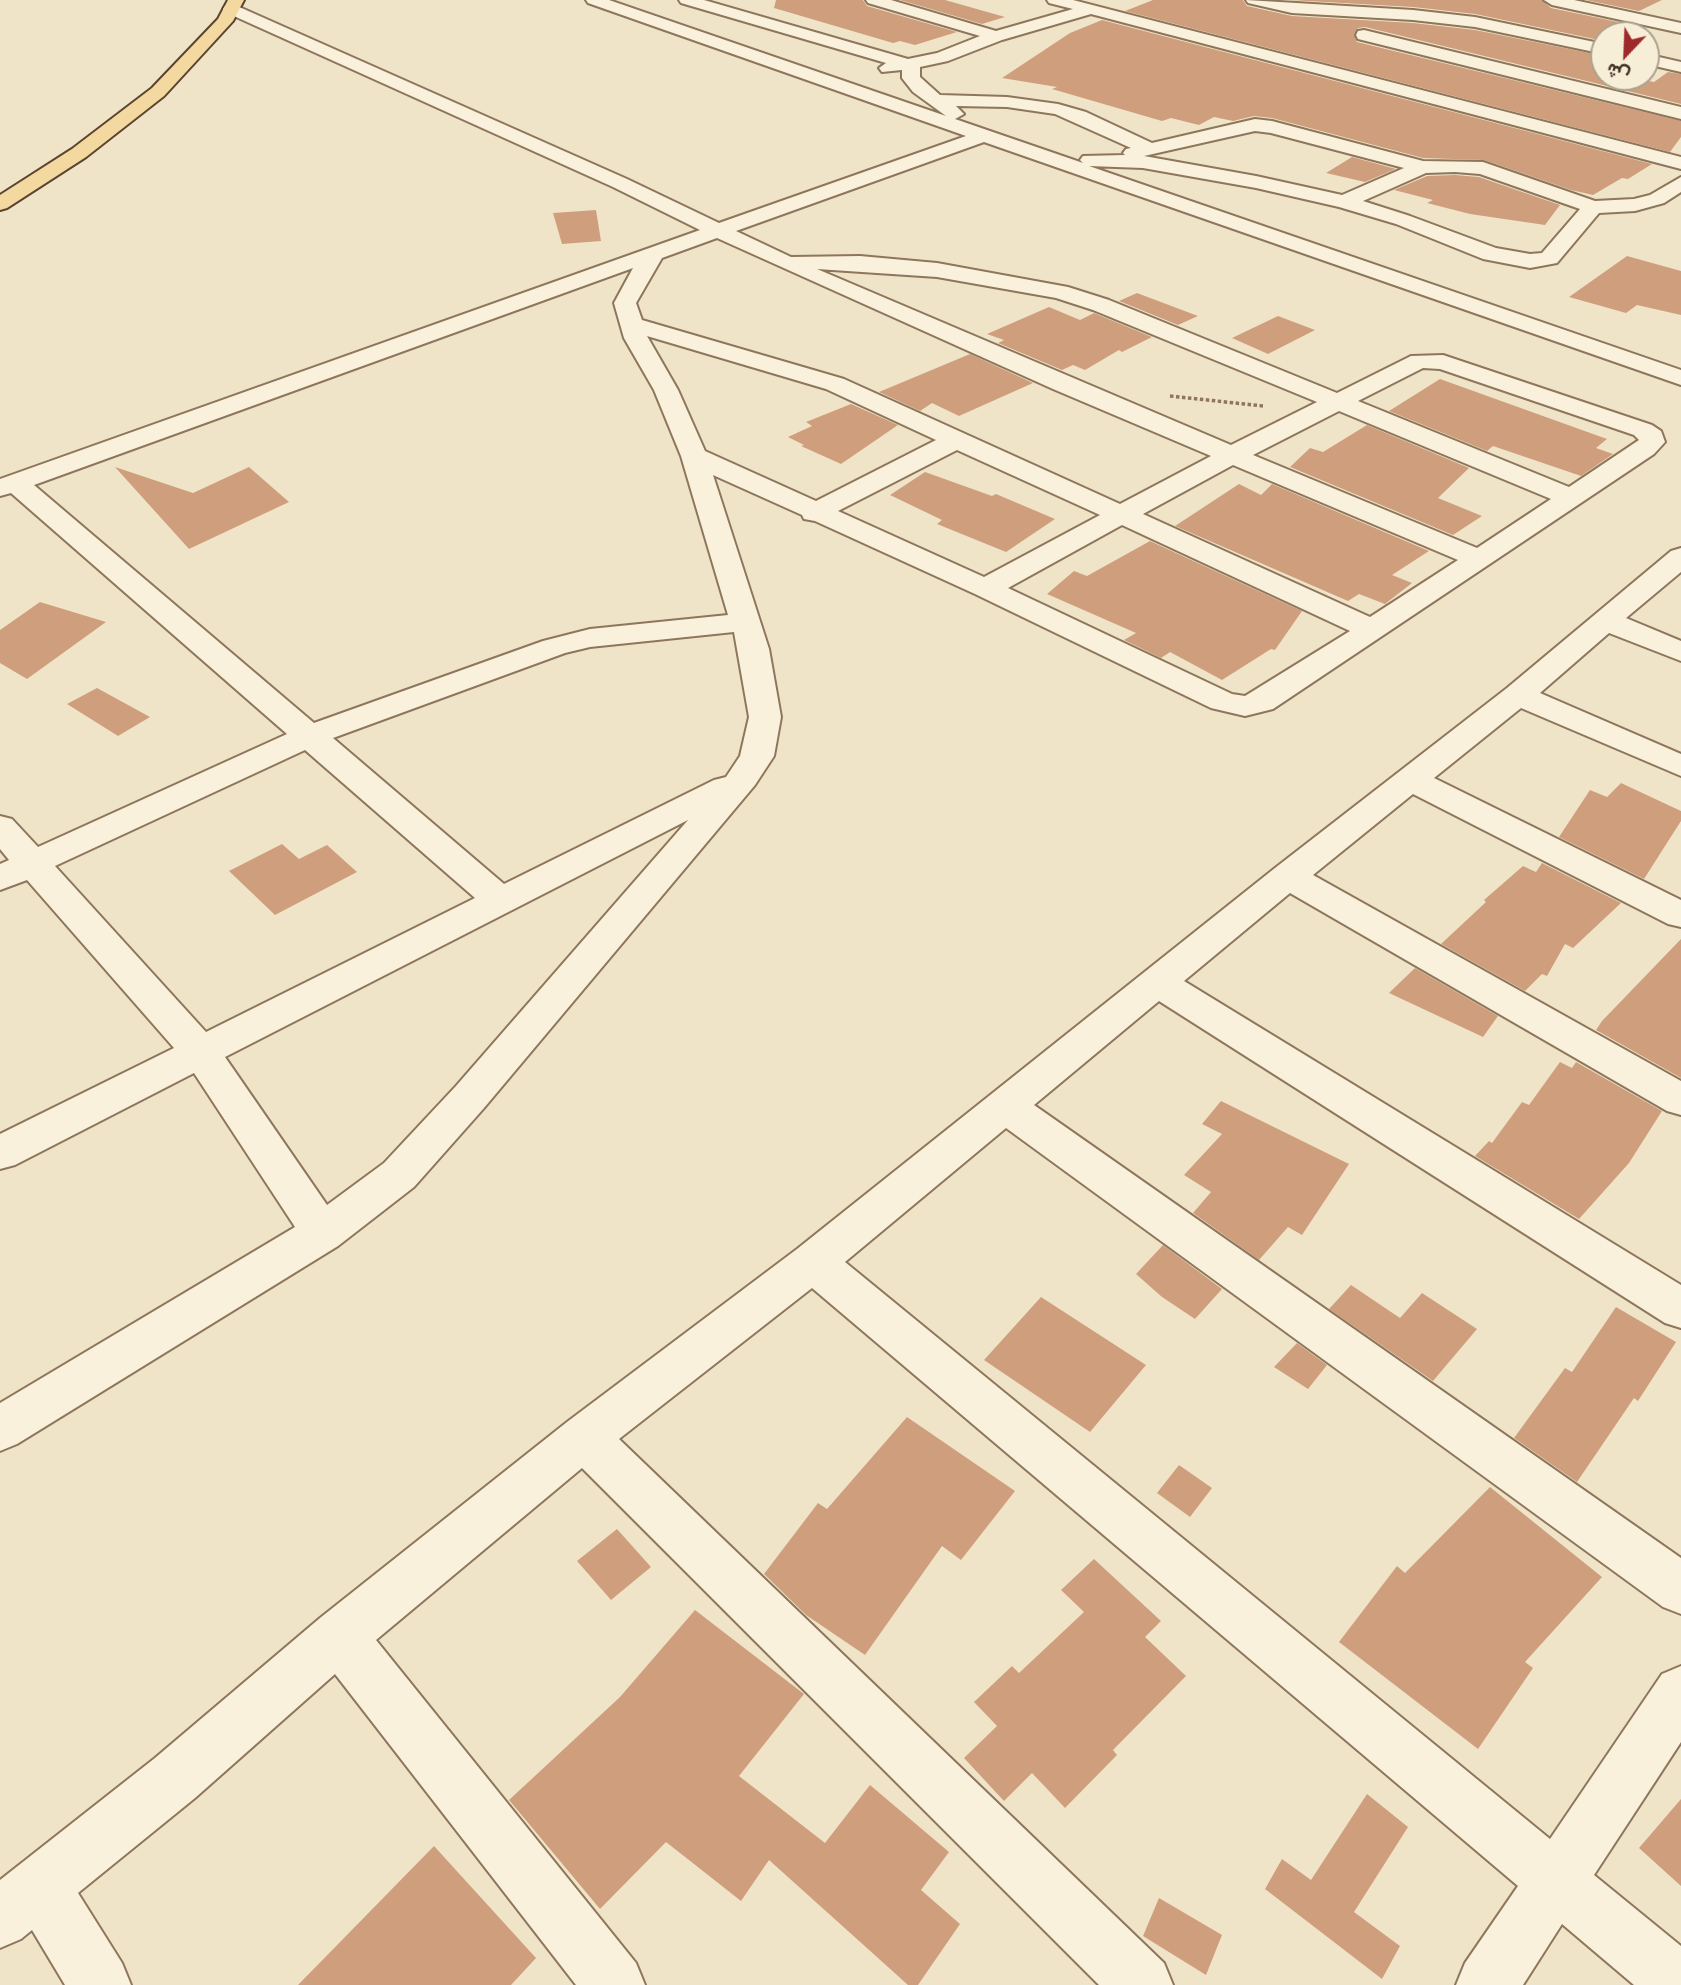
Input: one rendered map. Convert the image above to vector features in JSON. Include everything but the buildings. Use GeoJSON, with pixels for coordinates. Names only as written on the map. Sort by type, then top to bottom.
{"type":"FeatureCollection","features":[{"type":"Feature","properties":{"kind":"main road"},"geometry":{"type":"LineString","coordinates":[[0,204],[53,171],[122,121],[174,78],[225,21],[233,5]]}},
{"type":"Feature","properties":{"kind":"main road"},"geometry":{"type":"LineString","coordinates":[[88,123],[129,92]]}},
{"type":"Feature","properties":{"kind":"main road"},"geometry":{"type":"LineString","coordinates":[[20,169],[53,171]]}},
{"type":"Feature","properties":{"kind":"street"},"geometry":{"type":"LineString","coordinates":[[594,0],[1681,378]]}},
{"type":"Feature","properties":{"kind":"street"},"geometry":{"type":"LineString","coordinates":[[687,0],[911,65]]}},
{"type":"Feature","properties":{"kind":"street"},"geometry":{"type":"LineString","coordinates":[[874,0],[996,36]]}},
{"type":"Feature","properties":{"kind":"street"},"geometry":{"type":"LineString","coordinates":[[1055,0],[1681,163]]}},
{"type":"Feature","properties":{"kind":"street"},"geometry":{"type":"LineString","coordinates":[[816,77],[911,65],[963,50],[996,36],[1127,0]]}},
{"type":"Feature","properties":{"kind":"street"},"geometry":{"type":"LineString","coordinates":[[1254,0],[1292,8],[1413,15],[1510,27],[1590,46]]}},
{"type":"Feature","properties":{"kind":"street"},"geometry":{"type":"LineString","coordinates":[[1447,0],[1358,38],[1681,113]]}},
{"type":"Feature","properties":{"kind":"street"},"geometry":{"type":"LineString","coordinates":[[1552,0],[1681,28]]}},
{"type":"Feature","properties":{"kind":"street"},"geometry":{"type":"LineString","coordinates":[[653,20],[751,2]]}},
{"type":"Feature","properties":{"kind":"street"},"geometry":{"type":"LineString","coordinates":[[233,5],[781,261],[1062,384],[1479,559]]}},
{"type":"Feature","properties":{"kind":"street"},"geometry":{"type":"LineString","coordinates":[[1297,63],[1320,54]]}},
{"type":"Feature","properties":{"kind":"street"},"geometry":{"type":"LineString","coordinates":[[1660,62],[1681,67]]}},
{"type":"Feature","properties":{"kind":"street"},"geometry":{"type":"LineString","coordinates":[[911,65],[911,78],[919,88],[985,135]]}},
{"type":"Feature","properties":{"kind":"street"},"geometry":{"type":"LineString","coordinates":[[935,100],[1007,102],[1058,109],[1149,149]]}},
{"type":"Feature","properties":{"kind":"street"},"geometry":{"type":"LineString","coordinates":[[1108,159],[1255,125],[1272,127],[1423,167],[1483,168],[1593,207],[1635,205],[1657,200],[1681,183]]}},
{"type":"Feature","properties":{"kind":"street"},"geometry":{"type":"LineString","coordinates":[[8,486],[985,135]]}},
{"type":"Feature","properties":{"kind":"street"},"geometry":{"type":"LineString","coordinates":[[1317,156],[1341,145]]}},
{"type":"Feature","properties":{"kind":"street"},"geometry":{"type":"LineString","coordinates":[[1059,162],[1108,159],[1163,164],[1256,182],[1344,202],[1403,220],[1491,254],[1530,261],[1549,258],[1593,207]]}},
{"type":"Feature","properties":{"kind":"street"},"geometry":{"type":"LineString","coordinates":[[1344,202],[1423,167]]}},
{"type":"Feature","properties":{"kind":"street"},"geometry":{"type":"LineString","coordinates":[[1256,182],[1281,171]]}},
{"type":"Feature","properties":{"kind":"street"},"geometry":{"type":"LineString","coordinates":[[0,1429],[321,1233],[399,1175],[470,1097],[743,778],[757,755],[765,717],[754,649],[694,456],[666,390],[647,359],[631,324],[625,303],[653,255]]}},
{"type":"Feature","properties":{"kind":"street"},"geometry":{"type":"LineString","coordinates":[[781,261],[860,263],[937,270],[1060,292],[1101,305],[1328,407],[1571,497]]}},
{"type":"Feature","properties":{"kind":"street"},"geometry":{"type":"LineString","coordinates":[[631,324],[835,384],[1373,630]]}},
{"type":"Feature","properties":{"kind":"street"},"geometry":{"type":"LineString","coordinates":[[694,456],[814,513],[985,588],[1222,701],[1245,706],[1262,702],[1373,630],[1645,448],[1651,442],[1652,436],[1643,430],[1429,359],[1419,360],[1234,454],[985,588]]}},
{"type":"Feature","properties":{"kind":"street"},"geometry":{"type":"LineString","coordinates":[[814,513],[956,440]]}},
{"type":"Feature","properties":{"kind":"street"},"geometry":{"type":"LineString","coordinates":[[8,486],[309,736],[501,901]]}},
{"type":"Feature","properties":{"kind":"street"},"geometry":{"type":"LineString","coordinates":[[100,1985],[20,1902],[175,1778],[339,1636],[584,1437],[813,1262],[1288,876],[1518,695],[1681,557]]}},
{"type":"Feature","properties":{"kind":"street"},"geometry":{"type":"LineString","coordinates":[[1604,620],[1681,652]]}},
{"type":"Feature","properties":{"kind":"street"},"geometry":{"type":"LineString","coordinates":[[17,871],[309,736],[554,647],[590,638],[745,622]]}},
{"type":"Feature","properties":{"kind":"street"},"geometry":{"type":"LineString","coordinates":[[1518,695],[1681,766]]}},
{"type":"Feature","properties":{"kind":"street"},"geometry":{"type":"LineString","coordinates":[[0,1153],[743,778]]}},
{"type":"Feature","properties":{"kind":"street"},"geometry":{"type":"LineString","coordinates":[[1411,780],[1681,915]]}},
{"type":"Feature","properties":{"kind":"street"},"geometry":{"type":"LineString","coordinates":[[0,828],[17,871],[200,1051],[321,1233]]}},
{"type":"Feature","properties":{"kind":"street"},"geometry":{"type":"LineString","coordinates":[[1288,876],[1681,1100]]}},
{"type":"Feature","properties":{"kind":"street"},"geometry":{"type":"LineString","coordinates":[[1159,983],[1681,1309]]}},
{"type":"Feature","properties":{"kind":"street"},"geometry":{"type":"LineString","coordinates":[[1006,1107],[1681,1589]]}},
{"type":"Feature","properties":{"kind":"street"},"geometry":{"type":"LineString","coordinates":[[813,1262],[1681,1985]]}},
{"type":"Feature","properties":{"kind":"street"},"geometry":{"type":"LineString","coordinates":[[584,1437],[1142,1985]]}},
{"type":"Feature","properties":{"kind":"street"},"geometry":{"type":"LineString","coordinates":[[339,1636],[614,1985]]}},
{"type":"Feature","properties":{"kind":"street"},"geometry":{"type":"LineString","coordinates":[[1487,1985],[1681,1693]]}},
{"type":"Feature","properties":{"kind":"path"},"geometry":{"type":"LineString","coordinates":[[1170,396],[1328,407]]}}]}
